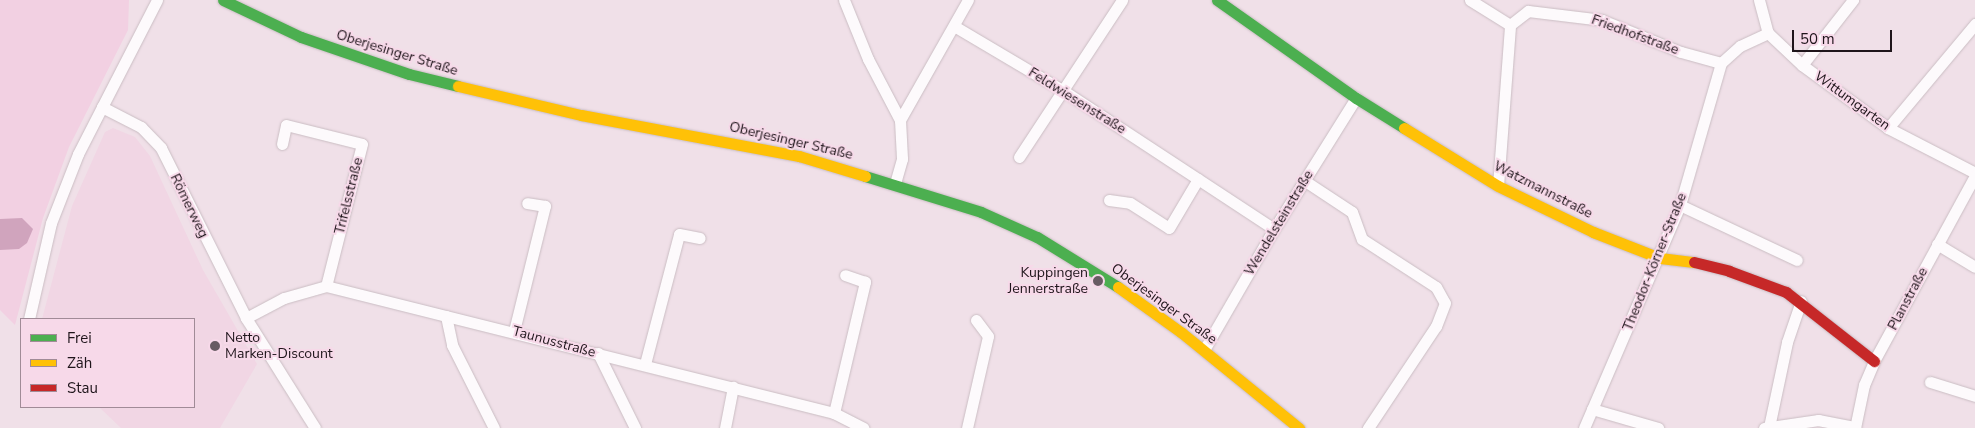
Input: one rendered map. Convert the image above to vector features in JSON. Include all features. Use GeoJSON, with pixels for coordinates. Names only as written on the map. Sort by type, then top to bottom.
{"type":"FeatureCollection","features":[{"type":"Feature","properties":{"kind":"main road","name":"Oberjesinger Straße"},"geometry":{"type":"LineString","coordinates":[[224,0],[301,37],[438,82],[581,114],[799,156],[895,183],[981,212],[1037,238],[1112,283],[1204,350],[1299,428]]}},
{"type":"Feature","properties":{"kind":"main road","name":"Watzmannstraße"},"geometry":{"type":"LineString","coordinates":[[1217,0],[1356,98],[1498,186],[1593,232],[1660,258],[1676,258],[1761,281],[1801,301],[1874,361]]}},
{"type":"Feature","properties":{"kind":"street"},"geometry":{"type":"LineString","coordinates":[[29,318],[51,223],[78,154],[157,0]]}},
{"type":"Feature","properties":{"kind":"street"},"geometry":{"type":"LineString","coordinates":[[844,0],[868,59],[900,120],[902,159],[895,183]]}},
{"type":"Feature","properties":{"kind":"street"},"geometry":{"type":"LineString","coordinates":[[900,120],[968,0]]}},
{"type":"Feature","properties":{"kind":"street"},"geometry":{"type":"LineString","coordinates":[[1019,157],[1122,0]]}},
{"type":"Feature","properties":{"kind":"street"},"geometry":{"type":"LineString","coordinates":[[1470,0],[1510,25],[1498,186]]}},
{"type":"Feature","properties":{"kind":"street"},"geometry":{"type":"LineString","coordinates":[[1721,63],[1740,46],[1768,33],[1759,0]]}},
{"type":"Feature","properties":{"kind":"street"},"geometry":{"type":"LineString","coordinates":[[1802,65],[1853,0]]}},
{"type":"Feature","properties":{"kind":"street","name":"Friedhofstraße"},"geometry":{"type":"LineString","coordinates":[[1510,25],[1528,11],[1602,20],[1681,52],[1721,63]]}},
{"type":"Feature","properties":{"kind":"street"},"geometry":{"type":"LineString","coordinates":[[1888,128],[1975,24]]}},
{"type":"Feature","properties":{"kind":"street","name":"Feldwiesenstraße"},"geometry":{"type":"LineString","coordinates":[[954,26],[1064,91],[1274,229]]}},
{"type":"Feature","properties":{"kind":"street","name":"Wittumgarten"},"geometry":{"type":"LineString","coordinates":[[1768,33],[1802,65],[1888,128],[1975,174]]}},
{"type":"Feature","properties":{"kind":"street","name":"Theodor-Körner-Straße"},"geometry":{"type":"LineString","coordinates":[[1584,428],[1660,258],[1680,205],[1721,63]]}},
{"type":"Feature","properties":{"kind":"street","name":"Wendelsteinstraße"},"geometry":{"type":"LineString","coordinates":[[1204,350],[1274,229],[1356,98]]}},
{"type":"Feature","properties":{"kind":"street","name":"Römerweg"},"geometry":{"type":"LineString","coordinates":[[102,107],[141,127],[161,148],[246,318],[315,428]]}},
{"type":"Feature","properties":{"kind":"street","name":"Trifelsstraße"},"geometry":{"type":"LineString","coordinates":[[282,144],[286,124],[362,144],[326,286]]}},
{"type":"Feature","properties":{"kind":"street","name":"Planstraße"},"geometry":{"type":"LineString","coordinates":[[1855,427],[1864,385],[1874,361],[1975,174]]}},
{"type":"Feature","properties":{"kind":"street"},"geometry":{"type":"LineString","coordinates":[[1109,200],[1130,203],[1169,228],[1198,179]]}},
{"type":"Feature","properties":{"kind":"street"},"geometry":{"type":"LineString","coordinates":[[1305,181],[1352,212],[1362,239],[1436,287],[1445,303],[1436,326],[1368,428]]}},
{"type":"Feature","properties":{"kind":"street"},"geometry":{"type":"LineString","coordinates":[[514,331],[545,206],[527,203]]}},
{"type":"Feature","properties":{"kind":"street"},"geometry":{"type":"LineString","coordinates":[[1680,205],[1797,260]]}},
{"type":"Feature","properties":{"kind":"street"},"geometry":{"type":"LineString","coordinates":[[645,364],[679,234],[700,238]]}},
{"type":"Feature","properties":{"kind":"street"},"geometry":{"type":"LineString","coordinates":[[1937,244],[1975,268]]}},
{"type":"Feature","properties":{"kind":"street"},"geometry":{"type":"LineString","coordinates":[[834,413],[865,282],[844,275]]}},
{"type":"Feature","properties":{"kind":"street","name":"Taunusstraße"},"geometry":{"type":"LineString","coordinates":[[246,318],[284,298],[326,286],[514,331],[834,413],[862,428]]}},
{"type":"Feature","properties":{"kind":"street"},"geometry":{"type":"LineString","coordinates":[[1769,427],[1787,342],[1801,301]]}},
{"type":"Feature","properties":{"kind":"street"},"geometry":{"type":"LineString","coordinates":[[446,316],[452,345],[494,428]]}},
{"type":"Feature","properties":{"kind":"street"},"geometry":{"type":"LineString","coordinates":[[967,428],[988,336],[976,320]]}},
{"type":"Feature","properties":{"kind":"street"},"geometry":{"type":"LineString","coordinates":[[598,353],[635,428]]}},
{"type":"Feature","properties":{"kind":"street"},"geometry":{"type":"LineString","coordinates":[[1930,382],[1975,396]]}},
{"type":"Feature","properties":{"kind":"street"},"geometry":{"type":"LineString","coordinates":[[725,428],[733,387]]}},
{"type":"Feature","properties":{"kind":"street"},"geometry":{"type":"LineString","coordinates":[[1592,410],[1658,428]]}},
{"type":"Feature","properties":{"kind":"street"},"geometry":{"type":"LineString","coordinates":[[1764,428],[1818,420],[1855,427]]}},
{"type":"Feature","properties":{"kind":"shaded area"},"geometry":{"type":"Polygon","coordinates":[[[0,0],[129,0],[128,30],[69,147],[43,218],[15,325],[0,310],[0,0]]]}},
{"type":"Feature","properties":{"kind":"shaded area"},"geometry":{"type":"Polygon","coordinates":[[[113,128],[135,137],[150,156],[203,270],[257,364],[220,428],[121,428],[100,408],[195,408],[195,318],[42,318],[72,206],[105,132],[113,128]]]}},
{"type":"Feature","properties":{"kind":"shaded area"},"geometry":{"type":"Polygon","coordinates":[[[22,218],[33,229],[27,243],[19,249],[0,250],[0,219],[22,218]]]}},
{"type":"Feature","properties":{"kind":"traffic: fast"},"geometry":{"type":"LineString","coordinates":[[223,0],[301,37],[409,74],[458,86]]}},
{"type":"Feature","properties":{"kind":"traffic: fast"},"geometry":{"type":"LineString","coordinates":[[1217,0],[1356,98],[1404,128]]}},
{"type":"Feature","properties":{"kind":"traffic: fast"},"geometry":{"type":"LineString","coordinates":[[865,176],[981,212],[1037,237],[1118,287]]}},
{"type":"Feature","properties":{"kind":"traffic: slow"},"geometry":{"type":"LineString","coordinates":[[458,86],[581,115],[799,156],[865,176]]}},
{"type":"Feature","properties":{"kind":"traffic: slow"},"geometry":{"type":"LineString","coordinates":[[1404,128],[1498,186],[1593,232],[1660,258],[1694,262]]}},
{"type":"Feature","properties":{"kind":"traffic: slow"},"geometry":{"type":"LineString","coordinates":[[1118,287],[1182,333],[1299,428]]}},
{"type":"Feature","properties":{"kind":"traffic: jam"},"geometry":{"type":"LineString","coordinates":[[1694,262],[1729,271],[1786,292],[1874,361]]}},
{"type":"Feature","properties":{"kind":"place","name":"Kuppingen Jennerstraße"},"geometry":{"type":"Point","coordinates":[1098,281]}},
{"type":"Feature","properties":{"kind":"place","name":"Netto Marken-Discount"},"geometry":{"type":"Point","coordinates":[215,346]}}]}
